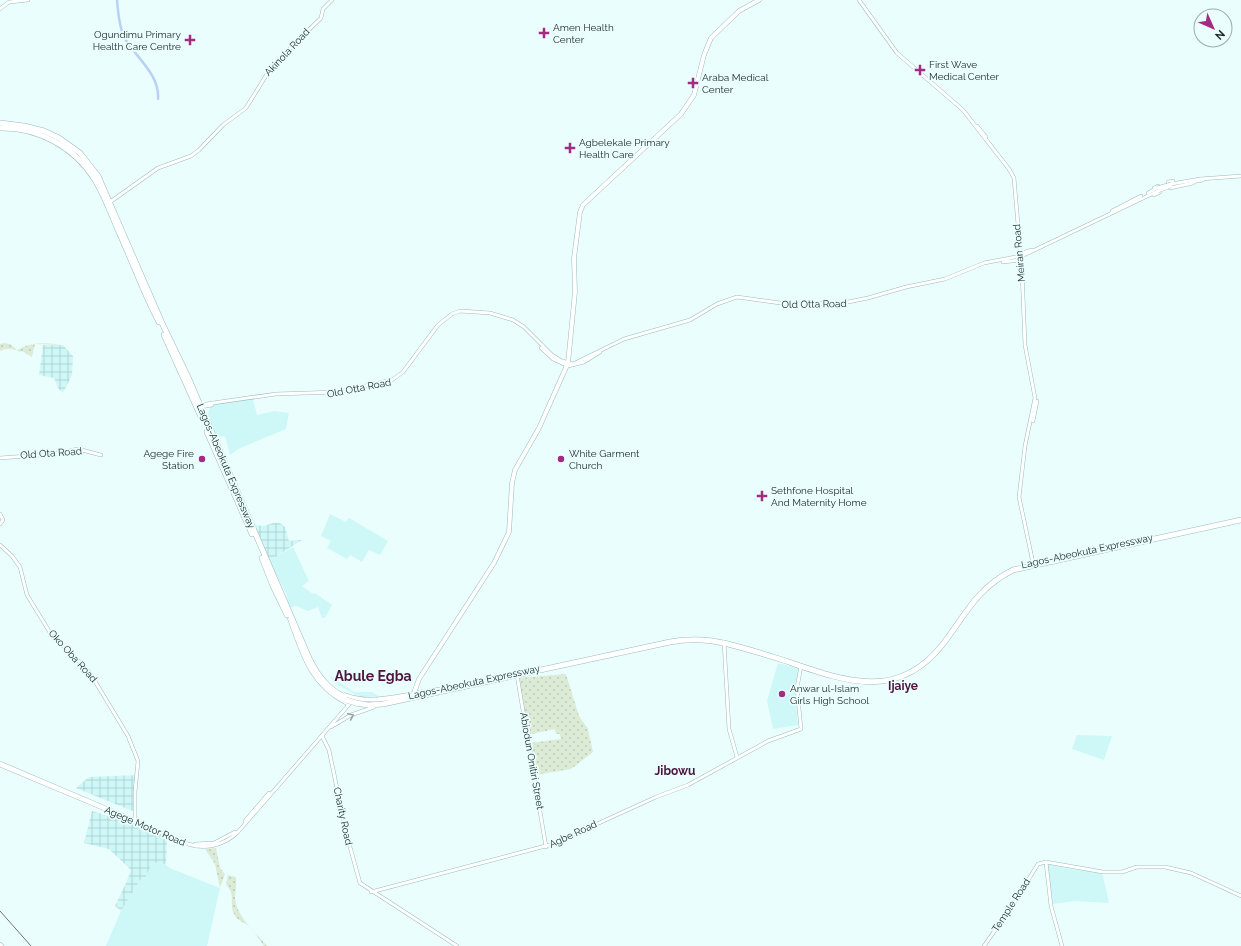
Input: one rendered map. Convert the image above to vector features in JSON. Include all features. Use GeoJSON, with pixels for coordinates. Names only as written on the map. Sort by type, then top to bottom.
{"type":"FeatureCollection","features":[{"type":"Feature","properties":{"kind":"highway","name":"Lagos-Abeokuta Expressway"},"geometry":{"type":"LineString","coordinates":[[0,124],[24,126],[44,131],[59,138],[72,147],[86,160],[110,202],[161,323],[200,406],[259,544],[275,577],[290,619]]}},
{"type":"Feature","properties":{"kind":"highway","name":"Lagos-Abeokuta Expressway"},"geometry":{"type":"LineString","coordinates":[[0,128],[31,132],[59,143],[80,161],[102,188],[264,562],[273,586],[318,675],[333,690],[352,701],[383,702],[678,640],[703,639],[724,642],[841,679],[858,682],[880,681],[898,677],[927,661],[944,642],[979,594],[994,580],[1013,570],[1241,519]]}},
{"type":"Feature","properties":{"kind":"highway","name":"Lagos-Abeokuta Expressway"},"geometry":{"type":"LineString","coordinates":[[443,690],[689,637],[706,637],[728,641],[847,678],[866,680],[885,678],[914,667],[929,656],[942,642],[972,599],[989,581],[1012,568],[1034,562],[1241,519]]}},
{"type":"Feature","properties":{"kind":"main road"},"geometry":{"type":"LineString","coordinates":[[414,693],[416,682],[500,550],[508,527],[512,476],[517,463],[538,427],[567,365],[574,284],[574,258],[580,210],[586,200],[594,192],[682,111],[692,94],[705,46],[710,36],[738,10],[756,0]]}},
{"type":"Feature","properties":{"kind":"main road"},"geometry":{"type":"LineString","coordinates":[[594,192],[681,114],[694,95],[704,55],[711,38],[739,11],[759,0]]}},
{"type":"Feature","properties":{"kind":"main road"},"geometry":{"type":"LineString","coordinates":[[352,701],[376,700],[414,693],[443,690]]}},
{"type":"Feature","properties":{"kind":"main road"},"geometry":{"type":"LineString","coordinates":[[352,701],[374,707],[422,697],[443,690]]}},
{"type":"Feature","properties":{"kind":"street"},"geometry":{"type":"LineString","coordinates":[[0,9],[9,2],[28,0]]}},
{"type":"Feature","properties":{"kind":"street","name":"Akinola Road"},"geometry":{"type":"LineString","coordinates":[[110,202],[156,169],[200,150],[223,125],[246,108],[264,76],[322,14],[332,0]]}},
{"type":"Feature","properties":{"kind":"street","name":"Meiran Road"},"geometry":{"type":"LineString","coordinates":[[860,0],[897,53],[963,110],[1009,168],[1016,187],[1016,219],[1021,256],[1028,350],[1037,397],[1036,408],[1027,446],[1020,497],[1034,562]]}},
{"type":"Feature","properties":{"kind":"street"},"geometry":{"type":"LineString","coordinates":[[1128,204],[1171,185],[1200,180],[1241,177]]}},
{"type":"Feature","properties":{"kind":"street"},"geometry":{"type":"LineString","coordinates":[[1180,180],[1200,180],[1170,188],[1168,184],[1169,182],[1180,180]]}},
{"type":"Feature","properties":{"kind":"street"},"geometry":{"type":"LineString","coordinates":[[1159,186],[1160,192],[1128,204],[1159,186]]}},
{"type":"Feature","properties":{"kind":"street","name":"Old Otta Road"},"geometry":{"type":"LineString","coordinates":[[200,406],[276,396],[333,394],[393,381],[404,374],[438,328],[450,317],[460,313],[493,315],[514,322],[550,356],[567,365],[580,363],[598,352],[624,340],[690,320],[729,299],[741,296],[755,300],[788,304],[843,303],[945,279],[984,263],[1021,256],[1128,204]]}},
{"type":"Feature","properties":{"kind":"street","name":"Old Otta Road"},"geometry":{"type":"LineString","coordinates":[[200,406],[295,392],[338,392],[395,379],[417,355],[438,325],[452,314],[464,311],[496,314],[513,320],[524,327],[549,352],[567,365]]}},
{"type":"Feature","properties":{"kind":"street","name":"Old Ota Road"},"geometry":{"type":"LineString","coordinates":[[0,458],[54,454],[78,449],[101,455]]}},
{"type":"Feature","properties":{"kind":"street"},"geometry":{"type":"LineString","coordinates":[[0,514],[3,520],[0,524]]}},
{"type":"Feature","properties":{"kind":"street","name":"Oko Oba Road"},"geometry":{"type":"LineString","coordinates":[[0,545],[12,556],[20,567],[27,595],[54,638],[90,673],[128,736],[138,761],[135,820]]}},
{"type":"Feature","properties":{"kind":"street"},"geometry":{"type":"LineString","coordinates":[[724,642],[729,729],[737,758]]}},
{"type":"Feature","properties":{"kind":"street","name":"Agbe Road"},"geometry":{"type":"LineString","coordinates":[[370,892],[546,846],[688,785],[768,741],[801,729],[797,688],[801,666]]}},
{"type":"Feature","properties":{"kind":"street","name":"Abiodun Onitiri Street"},"geometry":{"type":"LineString","coordinates":[[517,675],[546,846]]}},
{"type":"Feature","properties":{"kind":"street","name":"Agege Motor Road"},"geometry":{"type":"LineString","coordinates":[[0,764],[188,844],[202,847],[216,844],[234,835],[352,701]]}},
{"type":"Feature","properties":{"kind":"street"},"geometry":{"type":"LineString","coordinates":[[329,728],[351,716],[374,707]]}},
{"type":"Feature","properties":{"kind":"street","name":"Agege Motor Road"},"geometry":{"type":"LineString","coordinates":[[321,736],[342,712]]}},
{"type":"Feature","properties":{"kind":"street"},"geometry":{"type":"LineString","coordinates":[[325,732],[326,742]]}},
{"type":"Feature","properties":{"kind":"street","name":"Charity Road"},"geometry":{"type":"LineString","coordinates":[[321,736],[326,742],[347,836],[359,880],[370,892],[457,946]]}},
{"type":"Feature","properties":{"kind":"street","name":"Agege Motor Road"},"geometry":{"type":"LineString","coordinates":[[0,764],[189,843],[203,845],[216,844]]}},
{"type":"Feature","properties":{"kind":"street"},"geometry":{"type":"LineString","coordinates":[[1062,946],[1051,906],[1046,862],[1102,872],[1122,872],[1137,867],[1165,867],[1191,873],[1241,896]]}},
{"type":"Feature","properties":{"kind":"street","name":"Temple Road"},"geometry":{"type":"LineString","coordinates":[[984,946],[1012,906],[1038,864],[1046,862]]}},
{"type":"Feature","properties":{"kind":"shaded area"},"geometry":{"type":"Polygon","coordinates":[[[43,345],[63,345],[73,356],[72,375],[63,393],[58,388],[54,378],[39,375],[43,345]]]}},
{"type":"Feature","properties":{"kind":"shaded area"},"geometry":{"type":"Polygon","coordinates":[[[252,395],[257,415],[274,411],[289,413],[286,429],[238,449],[230,455],[225,436],[214,437],[207,417],[211,404],[252,395]]]}},
{"type":"Feature","properties":{"kind":"shaded area"},"geometry":{"type":"Polygon","coordinates":[[[330,514],[346,522],[349,518],[388,541],[380,555],[369,550],[362,562],[350,555],[347,559],[327,548],[331,541],[321,536],[330,514]]]}},
{"type":"Feature","properties":{"kind":"shaded area"},"geometry":{"type":"Polygon","coordinates":[[[273,523],[280,523],[285,527],[289,541],[302,540],[269,561],[256,533],[255,525],[264,526],[273,523]]]}},
{"type":"Feature","properties":{"kind":"shaded area"},"geometry":{"type":"Polygon","coordinates":[[[293,547],[309,581],[302,586],[332,605],[325,618],[322,618],[318,607],[308,611],[296,606],[288,608],[287,595],[269,561],[293,547]]]}},
{"type":"Feature","properties":{"kind":"shaded area","name":"Anwar ul-Islam Girls High School"},"geometry":{"type":"Polygon","coordinates":[[[778,663],[800,669],[795,691],[798,725],[773,729],[767,701],[778,663]]]}},
{"type":"Feature","properties":{"kind":"shaded area"},"geometry":{"type":"Polygon","coordinates":[[[330,676],[354,692],[372,692],[380,697],[358,696],[334,683],[330,676]]]}},
{"type":"Feature","properties":{"kind":"shaded area"},"geometry":{"type":"Polygon","coordinates":[[[1077,735],[1112,736],[1104,760],[1072,749],[1077,735]]]}},
{"type":"Feature","properties":{"kind":"shaded area"},"geometry":{"type":"Polygon","coordinates":[[[136,775],[135,812],[76,788],[89,777],[136,775]]]}},
{"type":"Feature","properties":{"kind":"shaded area"},"geometry":{"type":"Polygon","coordinates":[[[92,811],[151,829],[159,833],[167,840],[166,865],[160,862],[152,864],[145,878],[140,880],[121,911],[115,906],[131,870],[109,849],[84,843],[92,811]]]}},
{"type":"Feature","properties":{"kind":"shaded area"},"geometry":{"type":"Polygon","coordinates":[[[160,862],[172,869],[220,888],[207,946],[106,946],[121,911],[140,880],[145,878],[152,864],[160,862]]]}},
{"type":"Feature","properties":{"kind":"shaded area"},"geometry":{"type":"Polygon","coordinates":[[[1047,864],[1076,870],[1102,872],[1109,903],[1074,901],[1053,904],[1047,864]]]}},
{"type":"Feature","properties":{"kind":"green space"},"geometry":{"type":"Polygon","coordinates":[[[38,343],[60,345],[35,344],[32,357],[22,351],[20,352],[12,349],[0,351],[0,344],[10,344],[17,350],[27,345],[38,343]]]}},
{"type":"Feature","properties":{"kind":"green space"},"geometry":{"type":"Polygon","coordinates":[[[566,674],[579,716],[588,729],[593,752],[571,769],[535,775],[529,743],[561,739],[560,734],[556,734],[555,729],[527,735],[517,678],[566,674]]]}},
{"type":"Feature","properties":{"kind":"green space"},"geometry":{"type":"Polygon","coordinates":[[[216,848],[220,868],[225,874],[220,888],[215,864],[205,849],[216,848]]]}},
{"type":"Feature","properties":{"kind":"green space"},"geometry":{"type":"Polygon","coordinates":[[[228,875],[236,877],[235,899],[239,912],[267,946],[264,946],[256,934],[235,916],[232,906],[232,895],[226,885],[228,875]]]}},
{"type":"Feature","properties":{"kind":"waterway"},"geometry":{"type":"LineString","coordinates":[[117,0],[122,33],[151,74],[158,90],[158,99]]}},
{"type":"Feature","properties":{"kind":"railway"},"geometry":{"type":"LineString","coordinates":[[0,911],[31,946]]}},
{"type":"Feature","properties":{"kind":"place","name":"Amen Health Center"},"geometry":{"type":"Point","coordinates":[544,33]}},
{"type":"Feature","properties":{"kind":"place","name":"Ogundimu Primary Health Care Centre"},"geometry":{"type":"Point","coordinates":[190,40]}},
{"type":"Feature","properties":{"kind":"place","name":"First Wave Medical Center"},"geometry":{"type":"Point","coordinates":[920,70]}},
{"type":"Feature","properties":{"kind":"place","name":"Araba Medical Center"},"geometry":{"type":"Point","coordinates":[693,83]}},
{"type":"Feature","properties":{"kind":"place","name":"Agbelekale Primary Health Care"},"geometry":{"type":"Point","coordinates":[570,148]}},
{"type":"Feature","properties":{"kind":"place","name":"Agege Fire Station"},"geometry":{"type":"Point","coordinates":[202,459]}},
{"type":"Feature","properties":{"kind":"place","name":"White Garment Church"},"geometry":{"type":"Point","coordinates":[561,459]}},
{"type":"Feature","properties":{"kind":"place","name":"Sethfone Hospital And Maternity Home"},"geometry":{"type":"Point","coordinates":[762,496]}},
{"type":"Feature","properties":{"kind":"place","name":"Anwar ul-Islam Girls High School"},"geometry":{"type":"Point","coordinates":[782,694]}},
{"type":"Feature","properties":{"kind":"district","name":"Abule Egba"},"geometry":{"type":"Point","coordinates":[373,676]}},
{"type":"Feature","properties":{"kind":"district","name":"Ijaiye"},"geometry":{"type":"Point","coordinates":[903,686]}},
{"type":"Feature","properties":{"kind":"district","name":"Jibowu"},"geometry":{"type":"Point","coordinates":[675,771]}}]}
